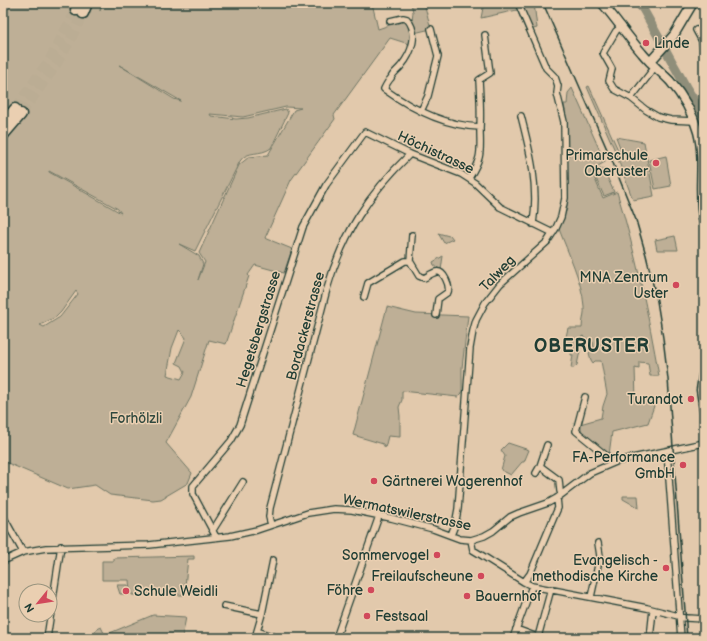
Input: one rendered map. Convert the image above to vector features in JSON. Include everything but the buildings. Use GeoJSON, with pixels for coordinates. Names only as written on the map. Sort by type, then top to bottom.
{"type":"FeatureCollection","features":[{"type":"Feature","properties":{"kind":"highway"},"geometry":{"type":"LineString","coordinates":[[79,9],[87,3]]}},
{"type":"Feature","properties":{"kind":"highway"},"geometry":{"type":"LineString","coordinates":[[3,124],[18,111],[3,135]]}},
{"type":"Feature","properties":{"kind":"main road"},"geometry":{"type":"LineString","coordinates":[[602,3],[643,54],[674,87],[694,121],[698,132],[700,148],[701,208],[704,223]]}},
{"type":"Feature","properties":{"kind":"main road"},"geometry":{"type":"LineString","coordinates":[[653,64],[660,51],[679,29],[693,3]]}},
{"type":"Feature","properties":{"kind":"main road"},"geometry":{"type":"LineString","coordinates":[[704,370],[701,390],[704,410]]}},
{"type":"Feature","properties":{"kind":"street","name":"Talweg"},"geometry":{"type":"LineString","coordinates":[[451,535],[455,525],[458,509],[470,348],[476,320],[491,294],[547,242],[561,217],[564,206],[564,122],[557,93],[558,86],[555,77],[548,71],[540,55],[518,3]]}},
{"type":"Feature","properties":{"kind":"street"},"geometry":{"type":"LineString","coordinates":[[390,21],[403,18],[407,19],[411,24],[414,33],[408,56],[391,77],[384,89],[400,100],[421,111],[464,126],[480,127]]}},
{"type":"Feature","properties":{"kind":"street"},"geometry":{"type":"LineString","coordinates":[[622,26],[616,31],[603,53],[612,69],[609,81],[611,87],[631,98],[658,117],[671,120],[694,121]]}},
{"type":"Feature","properties":{"kind":"street"},"geometry":{"type":"LineString","coordinates":[[421,111],[430,89],[438,56],[431,29]]}},
{"type":"Feature","properties":{"kind":"street"},"geometry":{"type":"LineString","coordinates":[[696,30],[702,41],[704,54]]}},
{"type":"Feature","properties":{"kind":"street"},"geometry":{"type":"LineString","coordinates":[[469,178],[480,155],[481,108],[478,80],[490,73],[485,35]]}},
{"type":"Feature","properties":{"kind":"street"},"geometry":{"type":"LineString","coordinates":[[631,98],[653,64]]}},
{"type":"Feature","properties":{"kind":"street"},"geometry":{"type":"LineString","coordinates":[[521,116],[531,157],[535,187],[536,200],[533,224]]}},
{"type":"Feature","properties":{"kind":"street","name":"Höchistrasse"},"geometry":{"type":"LineString","coordinates":[[365,132],[410,154],[453,170],[469,178],[500,208],[553,233]]}},
{"type":"Feature","properties":{"kind":"street","name":"Hegetsbergstrasse"},"geometry":{"type":"LineString","coordinates":[[216,537],[193,494],[193,486],[231,441],[240,424],[286,276],[303,227],[326,185],[365,132]]}},
{"type":"Feature","properties":{"kind":"street","name":"Bordackerstrasse"},"geometry":{"type":"LineString","coordinates":[[271,525],[271,504],[327,289],[336,260],[349,231],[363,207],[381,183],[410,154]]}},
{"type":"Feature","properties":{"kind":"street"},"geometry":{"type":"LineString","coordinates":[[412,235],[410,261],[420,278],[424,278],[439,272],[442,274],[449,286],[448,292],[438,299],[436,315]]}},
{"type":"Feature","properties":{"kind":"street"},"geometry":{"type":"LineString","coordinates":[[364,297],[368,283],[405,262],[410,261]]}},
{"type":"Feature","properties":{"kind":"street"},"geometry":{"type":"LineString","coordinates":[[585,397],[576,431],[614,462]]}},
{"type":"Feature","properties":{"kind":"street","name":"Wermatswilerstrasse"},"geometry":{"type":"LineString","coordinates":[[3,561],[23,552],[61,546],[149,544],[242,534],[308,513],[334,508],[352,510],[433,528],[451,535],[471,540],[484,536],[493,531],[510,517],[540,506],[559,496],[590,473],[614,462],[704,443]]}},
{"type":"Feature","properties":{"kind":"street"},"geometry":{"type":"LineString","coordinates":[[536,473],[547,445]]}},
{"type":"Feature","properties":{"kind":"street"},"geometry":{"type":"LineString","coordinates":[[667,452],[681,638]]}},
{"type":"Feature","properties":{"kind":"street"},"geometry":{"type":"LineString","coordinates":[[524,582],[530,574],[554,517],[560,491],[559,480],[540,466]]}},
{"type":"Feature","properties":{"kind":"street"},"geometry":{"type":"LineString","coordinates":[[213,530],[243,482]]}},
{"type":"Feature","properties":{"kind":"street"},"geometry":{"type":"LineString","coordinates":[[3,516],[23,552]]}},
{"type":"Feature","properties":{"kind":"street"},"geometry":{"type":"LineString","coordinates":[[336,638],[379,516]]}},
{"type":"Feature","properties":{"kind":"street"},"geometry":{"type":"LineString","coordinates":[[471,540],[474,550],[532,586],[686,618],[704,619]]}},
{"type":"Feature","properties":{"kind":"street"},"geometry":{"type":"LineString","coordinates":[[591,598],[600,556],[598,543]]}},
{"type":"Feature","properties":{"kind":"street"},"geometry":{"type":"LineString","coordinates":[[47,638],[61,546]]}},
{"type":"Feature","properties":{"kind":"street"},"geometry":{"type":"LineString","coordinates":[[254,638],[262,614],[273,560]]}},
{"type":"Feature","properties":{"kind":"street"},"geometry":{"type":"LineString","coordinates":[[513,638],[532,586]]}},
{"type":"Feature","properties":{"kind":"street"},"geometry":{"type":"LineString","coordinates":[[516,629],[539,638],[551,590]]}},
{"type":"Feature","properties":{"kind":"street"},"geometry":{"type":"LineString","coordinates":[[224,606],[262,614]]}},
{"type":"Feature","properties":{"kind":"street"},"geometry":{"type":"LineString","coordinates":[[650,638],[653,610]]}},
{"type":"Feature","properties":{"kind":"street"},"geometry":{"type":"LineString","coordinates":[[257,631],[277,638]]}},
{"type":"Feature","properties":{"kind":"green space","name":"Forhölzli"},"geometry":{"type":"Polygon","coordinates":[[[3,3],[101,3],[100,11],[103,3],[372,3],[378,29],[407,19],[412,22],[413,12],[411,3],[424,3],[431,29],[414,33],[412,45],[390,38],[334,115],[335,119],[291,180],[265,238],[292,249],[284,273],[255,265],[248,275],[249,276],[226,344],[209,340],[191,397],[166,443],[192,473],[188,483],[161,499],[153,500],[110,495],[95,485],[68,489],[3,461],[3,3]],[[119,65],[174,99],[181,101],[119,65]],[[286,107],[243,117],[210,114],[211,116],[236,119],[248,118],[286,109],[288,113],[271,148],[263,152],[246,155],[240,161],[195,251],[179,244],[199,256],[203,264],[198,280],[205,262],[199,253],[239,165],[249,157],[268,155],[294,110],[301,108],[286,107]],[[49,172],[121,213],[118,209],[49,172]],[[76,291],[61,312],[56,317],[40,325],[44,327],[60,317],[78,294],[76,291]],[[179,330],[172,348],[167,375],[181,379],[185,372],[182,366],[176,363],[186,338],[179,330]]]}},
{"type":"Feature","properties":{"kind":"green space"},"geometry":{"type":"Polygon","coordinates":[[[484,3],[534,3],[537,28],[526,31],[517,10],[481,18],[484,3]]]}},
{"type":"Feature","properties":{"kind":"green space"},"geometry":{"type":"Polygon","coordinates":[[[589,86],[619,152],[621,150],[616,137],[644,142],[654,196],[633,200],[616,153],[587,87],[589,86]]]}},
{"type":"Feature","properties":{"kind":"green space"},"geometry":{"type":"Polygon","coordinates":[[[572,88],[605,162],[591,170],[603,198],[617,192],[641,284],[659,376],[650,376],[648,363],[639,362],[639,369],[635,368],[636,400],[649,400],[654,406],[648,423],[612,432],[609,455],[582,432],[580,424],[601,418],[607,394],[601,361],[595,361],[593,363],[589,353],[594,348],[593,342],[590,342],[583,336],[578,340],[577,349],[580,351],[577,365],[574,368],[571,368],[573,355],[571,355],[571,351],[563,350],[568,328],[582,328],[584,312],[583,296],[578,277],[559,229],[567,209],[568,190],[566,117],[564,104],[567,104],[568,93],[572,88]]]}},
{"type":"Feature","properties":{"kind":"green space"},"geometry":{"type":"Polygon","coordinates":[[[666,156],[671,186],[655,189],[649,160],[666,156]]]}},
{"type":"Feature","properties":{"kind":"green space"},"geometry":{"type":"Polygon","coordinates":[[[603,168],[614,192],[604,196],[593,172],[603,168]]]}},
{"type":"Feature","properties":{"kind":"green space"},"geometry":{"type":"Polygon","coordinates":[[[438,233],[450,235],[453,239],[444,243],[438,233]]]}},
{"type":"Feature","properties":{"kind":"green space"},"geometry":{"type":"Polygon","coordinates":[[[675,236],[678,250],[657,250],[655,240],[675,236]]]}},
{"type":"Feature","properties":{"kind":"green space"},"geometry":{"type":"Polygon","coordinates":[[[443,256],[441,270],[434,265],[433,262],[443,256]]]}},
{"type":"Feature","properties":{"kind":"green space"},"geometry":{"type":"Polygon","coordinates":[[[387,307],[416,314],[468,316],[462,368],[462,393],[458,397],[402,391],[402,400],[399,407],[400,437],[388,436],[385,448],[383,444],[353,435],[387,307]]]}},
{"type":"Feature","properties":{"kind":"green space"},"geometry":{"type":"Polygon","coordinates":[[[508,443],[529,450],[524,462],[522,462],[511,475],[501,470],[505,456],[501,450],[508,443]]]}},
{"type":"Feature","properties":{"kind":"green space"},"geometry":{"type":"Polygon","coordinates":[[[623,496],[638,496],[639,508],[623,499],[623,496]]]}},
{"type":"Feature","properties":{"kind":"green space"},"geometry":{"type":"Polygon","coordinates":[[[194,556],[194,559],[188,559],[184,595],[132,595],[129,580],[102,580],[102,561],[114,561],[114,558],[194,556]]]}},
{"type":"Feature","properties":{"kind":"green space"},"geometry":{"type":"Polygon","coordinates":[[[117,585],[128,585],[128,594],[120,594],[117,585]]]}},
{"type":"Feature","properties":{"kind":"green space"},"geometry":{"type":"Polygon","coordinates":[[[153,615],[186,617],[182,638],[92,638],[96,630],[101,627],[105,635],[153,615]]]}},
{"type":"Feature","properties":{"kind":"waterway"},"geometry":{"type":"LineString","coordinates":[[638,3],[643,9],[686,87],[704,116]]}},
{"type":"Feature","properties":{"kind":"tunnel"},"geometry":{"type":"LineString","coordinates":[[15,109],[50,59],[76,10]]}},
{"type":"Feature","properties":{"kind":"tunnel"},"geometry":{"type":"LineString","coordinates":[[21,114],[56,65],[71,39],[83,13]]}},
{"type":"Feature","properties":{"kind":"railway"},"geometry":{"type":"LineString","coordinates":[[543,3],[613,163],[636,220],[657,301],[668,379],[687,638]]}},
{"type":"Feature","properties":{"kind":"place","name":"Linde"},"geometry":{"type":"Point","coordinates":[646,43]}},
{"type":"Feature","properties":{"kind":"place","name":"Primarschule Oberuster"},"geometry":{"type":"Point","coordinates":[656,163]}},
{"type":"Feature","properties":{"kind":"place","name":"MNA Zentrum Uster"},"geometry":{"type":"Point","coordinates":[676,285]}},
{"type":"Feature","properties":{"kind":"place","name":"Turandot"},"geometry":{"type":"Point","coordinates":[691,399]}},
{"type":"Feature","properties":{"kind":"place","name":"FA-Performance GmbH"},"geometry":{"type":"Point","coordinates":[683,465]}},
{"type":"Feature","properties":{"kind":"place","name":"Gärtnerei Wagerenhof"},"geometry":{"type":"Point","coordinates":[374,481]}},
{"type":"Feature","properties":{"kind":"place","name":"Sommervogel"},"geometry":{"type":"Point","coordinates":[437,555]}},
{"type":"Feature","properties":{"kind":"place","name":"Evangelisch - methodische Kirche"},"geometry":{"type":"Point","coordinates":[666,568]}},
{"type":"Feature","properties":{"kind":"place","name":"Freilaufscheune"},"geometry":{"type":"Point","coordinates":[481,576]}},
{"type":"Feature","properties":{"kind":"place","name":"Föhre"},"geometry":{"type":"Point","coordinates":[371,590]}},
{"type":"Feature","properties":{"kind":"place","name":"Schule Weidli"},"geometry":{"type":"Point","coordinates":[126,591]}},
{"type":"Feature","properties":{"kind":"place","name":"Bauernhof"},"geometry":{"type":"Point","coordinates":[467,596]}},
{"type":"Feature","properties":{"kind":"place","name":"Festsaal"},"geometry":{"type":"Point","coordinates":[367,616]}},
{"type":"Feature","properties":{"kind":"district","name":"OBERUSTER"},"geometry":{"type":"Point","coordinates":[592,346]}}]}
